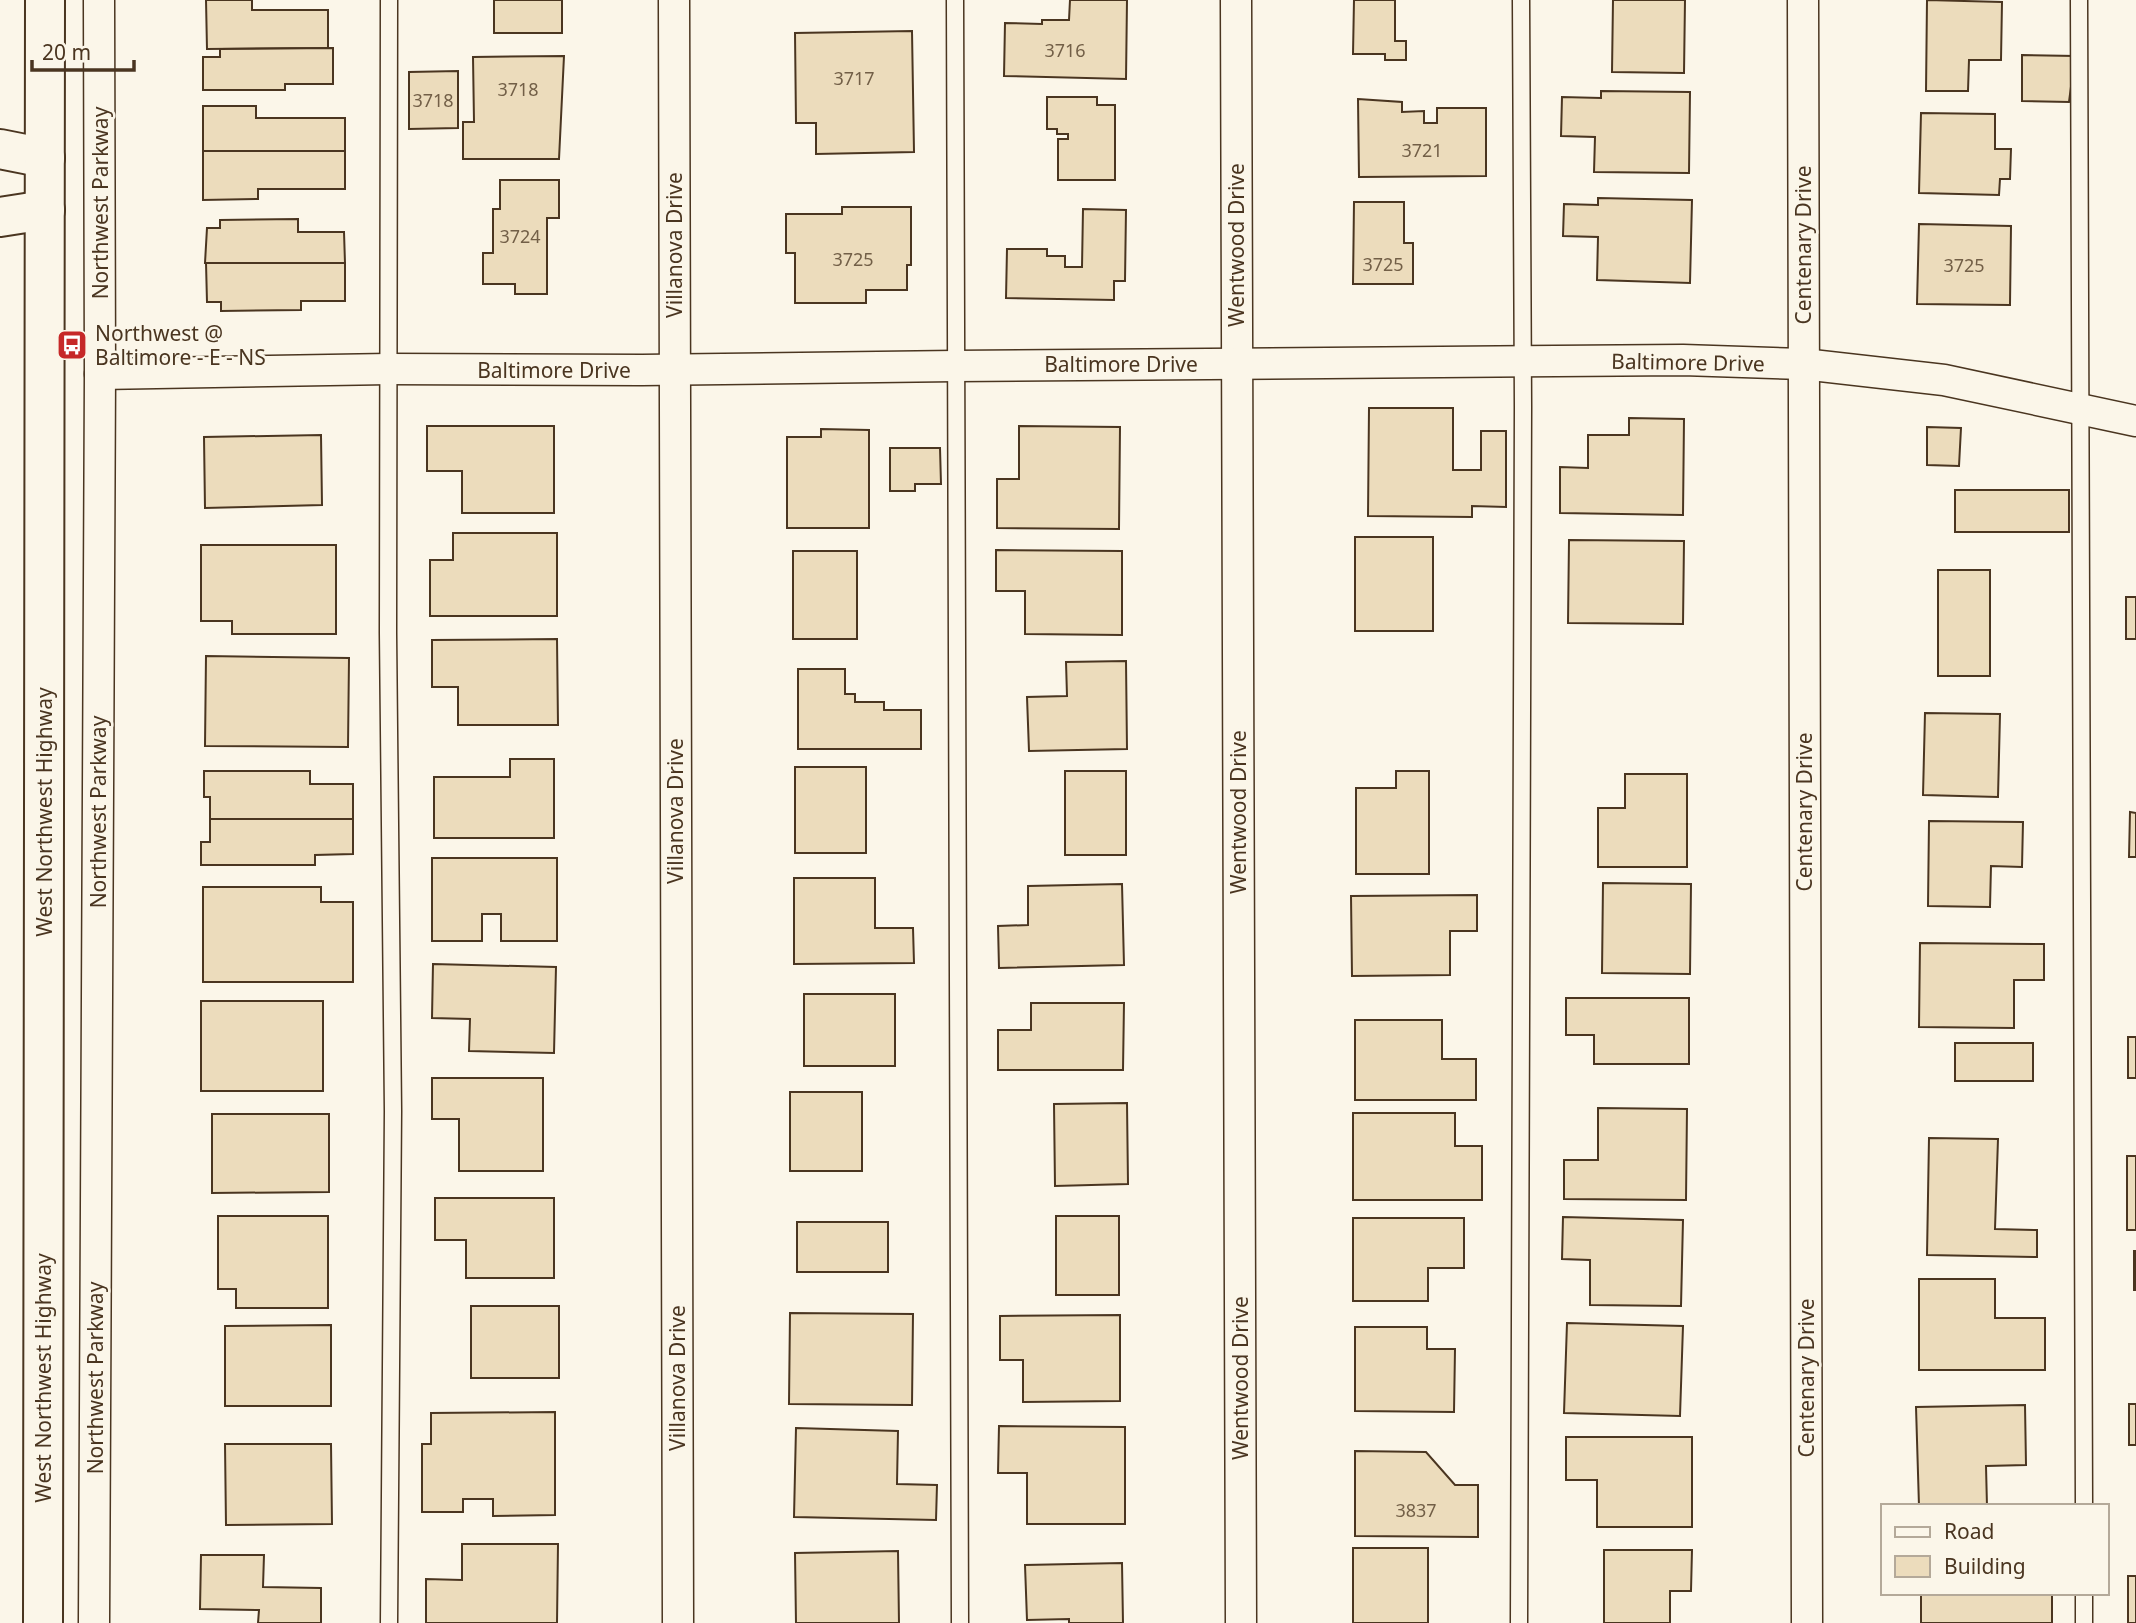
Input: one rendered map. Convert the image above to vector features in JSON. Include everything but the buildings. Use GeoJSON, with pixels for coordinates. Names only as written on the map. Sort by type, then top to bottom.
{"type":"FeatureCollection","features":[{"type":"Feature","properties":{"kind":"main road","name":"West Northwest Highway"},"geometry":{"type":"LineString","coordinates":[[43,1623],[46,0]]}},
{"type":"Feature","properties":{"kind":"main road"},"geometry":{"type":"LineString","coordinates":[[0,149],[45,158]]}},
{"type":"Feature","properties":{"kind":"main road"},"geometry":{"type":"LineString","coordinates":[[0,217],[45,210]]}},
{"type":"Feature","properties":{"kind":"street","name":"Northwest Parkway"},"geometry":{"type":"LineString","coordinates":[[94,1623],[100,374],[99,0]]}},
{"type":"Feature","properties":{"kind":"street","name":"Villanova Drive"},"geometry":{"type":"LineString","coordinates":[[674,0],[678,1623]]}},
{"type":"Feature","properties":{"kind":"street","name":"Wentwood Drive"},"geometry":{"type":"LineString","coordinates":[[1236,0],[1241,1623]]}},
{"type":"Feature","properties":{"kind":"street","name":"Centenary Drive"},"geometry":{"type":"LineString","coordinates":[[1803,0],[1807,1623]]}},
{"type":"Feature","properties":{"kind":"street","name":"Baltimore Drive"},"geometry":{"type":"LineString","coordinates":[[100,374],[389,369],[1683,360],[1803,364],[1944,380],[2136,421]]}},
{"type":"Feature","properties":{"kind":"lane"},"geometry":{"type":"LineString","coordinates":[[389,0],[388,634],[393,1111],[389,1623]]}},
{"type":"Feature","properties":{"kind":"lane"},"geometry":{"type":"LineString","coordinates":[[955,0],[960,1623]]}},
{"type":"Feature","properties":{"kind":"lane"},"geometry":{"type":"LineString","coordinates":[[1519,1623],[1521,0]]}},
{"type":"Feature","properties":{"kind":"lane"},"geometry":{"type":"LineString","coordinates":[[2079,0],[2084,1504]]}},
{"type":"Feature","properties":{"kind":"lane"},"geometry":{"type":"LineString","coordinates":[[2084,1595],[2084,1623]]}},
{"type":"Feature","properties":{"kind":"place","name":"Northwest @ Baltimore - E - NS"},"geometry":{"type":"Point","coordinates":[72,345]}}]}
